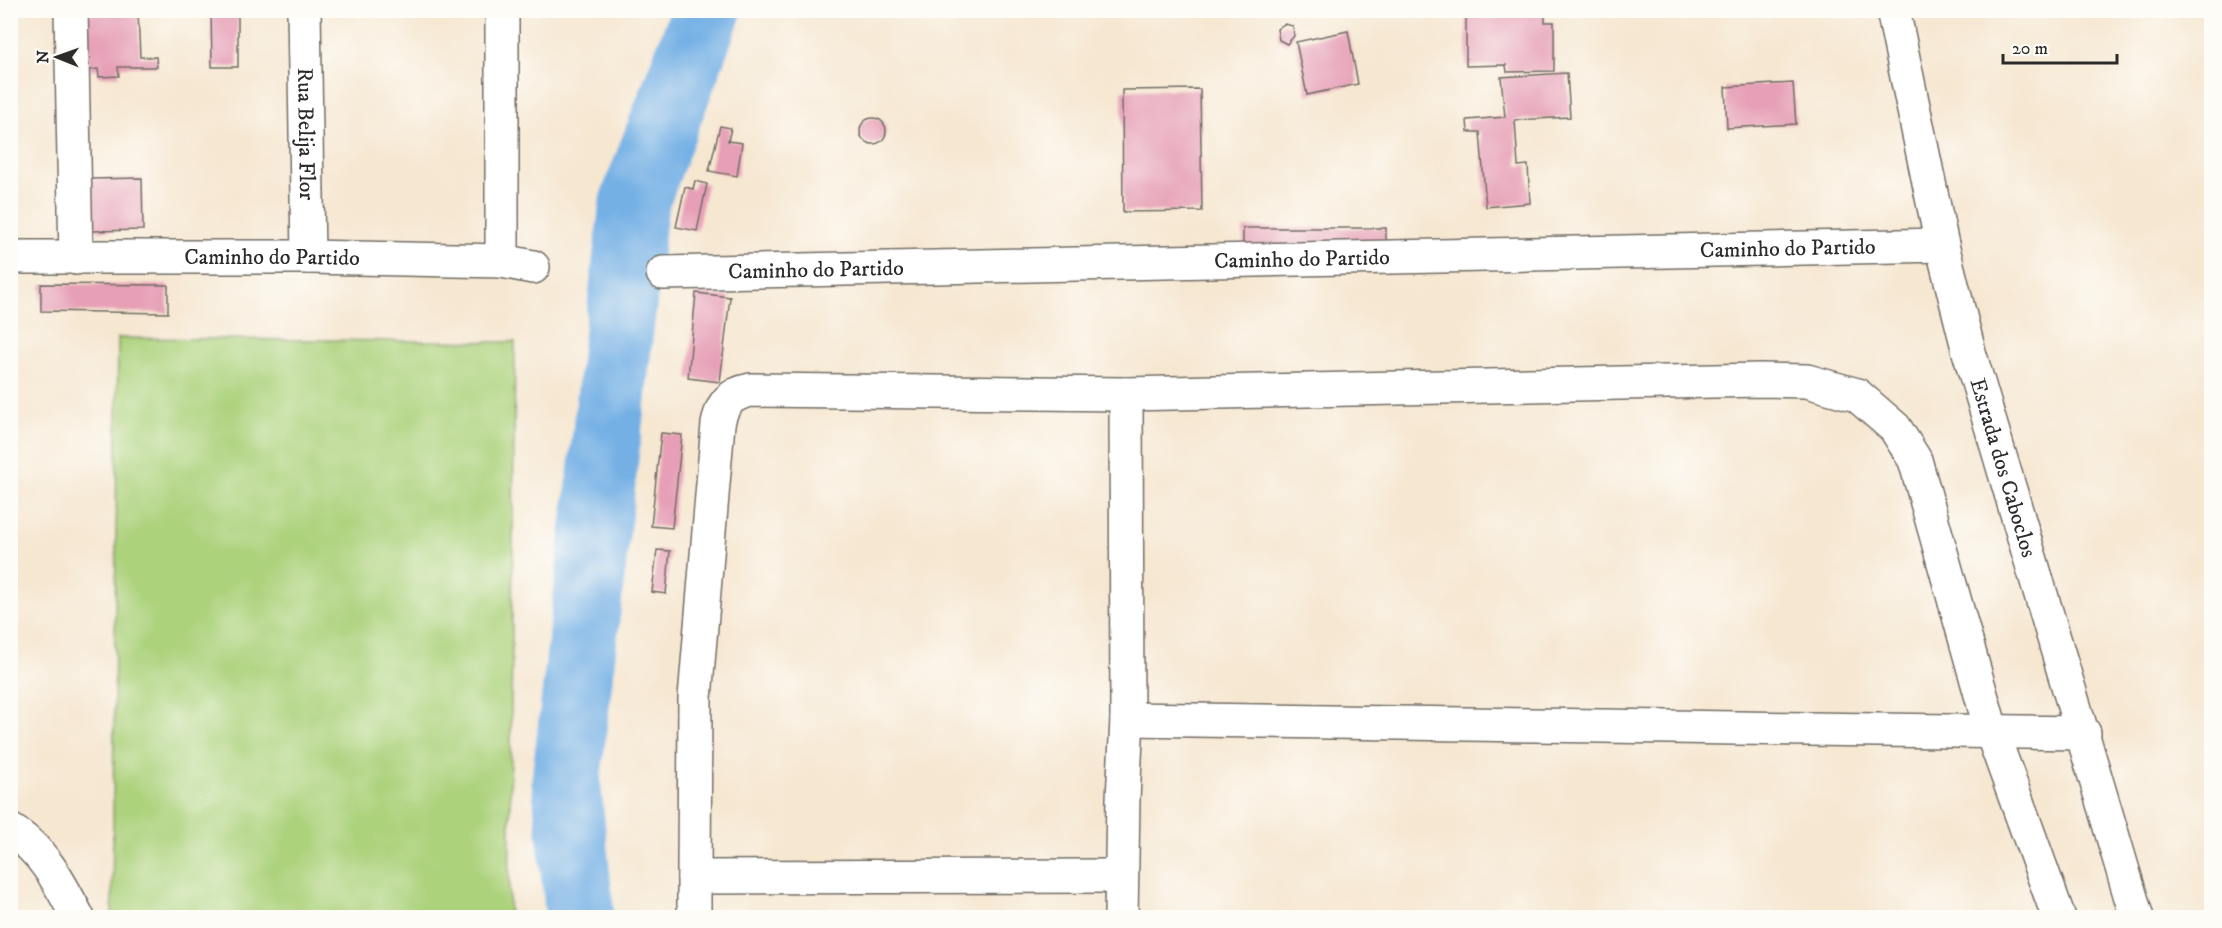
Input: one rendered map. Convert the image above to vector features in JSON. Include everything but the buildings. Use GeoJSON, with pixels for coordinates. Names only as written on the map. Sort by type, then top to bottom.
{"type":"FeatureCollection","features":[{"type":"Feature","properties":{"kind":"street"},"geometry":{"type":"LineString","coordinates":[[71,10],[76,258]]}},
{"type":"Feature","properties":{"kind":"street","name":"Rua Belija Flor"},"geometry":{"type":"LineString","coordinates":[[304,10],[308,257]]}},
{"type":"Feature","properties":{"kind":"street","name":"Caminho do Partido"},"geometry":{"type":"LineString","coordinates":[[10,257],[308,257],[518,264],[502,10]]}},
{"type":"Feature","properties":{"kind":"street","name":"Estrada dos Caboclos"},"geometry":{"type":"LineString","coordinates":[[1893,10],[1942,245],[1972,364],[2084,733],[2137,918]]}},
{"type":"Feature","properties":{"kind":"street","name":"Caminho do Partido"},"geometry":{"type":"LineString","coordinates":[[663,273],[1942,245]]}},
{"type":"Feature","properties":{"kind":"street"},"geometry":{"type":"LineString","coordinates":[[694,918],[695,698],[718,424],[721,411],[728,399],[739,392],[751,390],[1126,394],[1760,380],[1807,381],[1857,395],[1895,428],[1915,460],[1991,730],[2058,918]]}},
{"type":"Feature","properties":{"kind":"street"},"geometry":{"type":"LineString","coordinates":[[1121,918],[1127,719],[1126,394]]}},
{"type":"Feature","properties":{"kind":"street"},"geometry":{"type":"LineString","coordinates":[[1127,719],[2084,733]]}},
{"type":"Feature","properties":{"kind":"street"},"geometry":{"type":"LineString","coordinates":[[10,830],[24,837],[49,867],[78,918]]}},
{"type":"Feature","properties":{"kind":"street"},"geometry":{"type":"LineString","coordinates":[[693,877],[1121,876]]}},
{"type":"Feature","properties":{"kind":"green space"},"geometry":{"type":"Polygon","coordinates":[[[118,338],[515,342],[509,917],[112,917],[118,338]]]}},
{"type":"Feature","properties":{"kind":"waterway"},"geometry":{"type":"LineString","coordinates":[[580,918],[566,781],[634,203],[707,10]]}}]}
